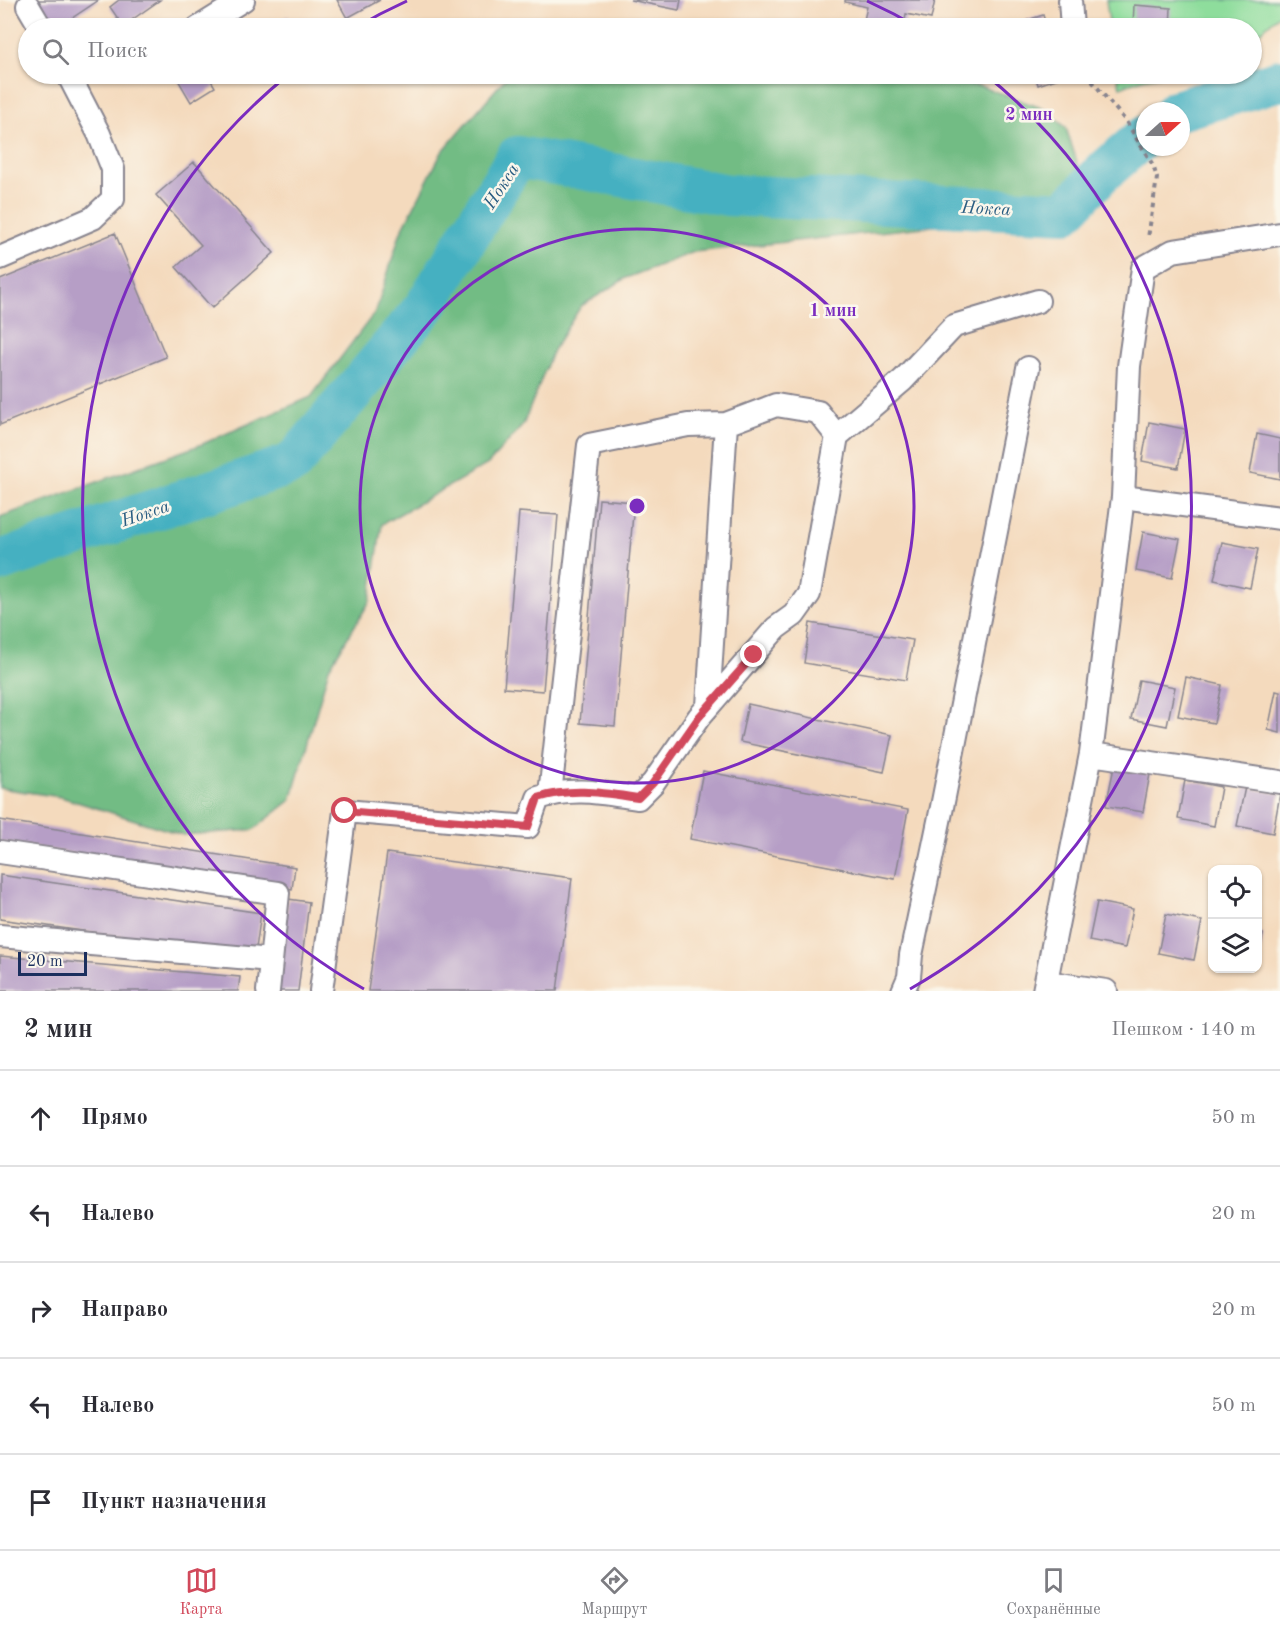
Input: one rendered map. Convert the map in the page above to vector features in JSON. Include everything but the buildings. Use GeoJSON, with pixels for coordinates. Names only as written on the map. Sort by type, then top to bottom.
{"type":"FeatureCollection","features":[{"type":"Feature","properties":{"kind":"street"},"geometry":{"type":"LineString","coordinates":[[214,18],[243,0]]}},
{"type":"Feature","properties":{"kind":"street"},"geometry":{"type":"LineString","coordinates":[[1070,0],[1071,18]]}},
{"type":"Feature","properties":{"kind":"street"},"geometry":{"type":"LineString","coordinates":[[28,6],[35,18]]}},
{"type":"Feature","properties":{"kind":"street"},"geometry":{"type":"LineString","coordinates":[[0,258],[93,218],[113,199],[113,169],[99,134],[73,84]]}},
{"type":"Feature","properties":{"kind":"street"},"geometry":{"type":"LineString","coordinates":[[1106,991],[1045,986],[1092,754],[1123,497],[1129,366],[1143,268],[1173,251],[1280,234]]}},
{"type":"Feature","properties":{"kind":"street"},"geometry":{"type":"LineString","coordinates":[[321,991],[345,811],[528,827],[538,798],[550,794],[586,790],[638,798],[653,783],[708,706],[776,628],[794,615],[809,594],[837,436],[903,380],[954,326],[1038,301]]}},
{"type":"Feature","properties":{"kind":"street"},"geometry":{"type":"LineString","coordinates":[[903,991],[909,977],[911,955],[1028,369]]}},
{"type":"Feature","properties":{"kind":"street"},"geometry":{"type":"LineString","coordinates":[[550,794],[589,445],[688,425],[726,424],[776,405],[818,412],[837,436]]}},
{"type":"Feature","properties":{"kind":"street"},"geometry":{"type":"LineString","coordinates":[[708,706],[726,424]]}},
{"type":"Feature","properties":{"kind":"street"},"geometry":{"type":"LineString","coordinates":[[1123,497],[1280,518]]}},
{"type":"Feature","properties":{"kind":"street"},"geometry":{"type":"LineString","coordinates":[[1092,754],[1280,782]]}},
{"type":"Feature","properties":{"kind":"street"},"geometry":{"type":"LineString","coordinates":[[0,852],[278,893],[268,991]]}},
{"type":"Feature","properties":{"kind":"street"},"geometry":{"type":"LineString","coordinates":[[0,936],[271,960]]}},
{"type":"Feature","properties":{"kind":"path"},"geometry":{"type":"LineString","coordinates":[[1094,84],[1125,120],[1153,165],[1157,178],[1143,268]]}},
{"type":"Feature","properties":{"kind":"green space"},"geometry":{"type":"Polygon","coordinates":[[[1106,0],[1280,0],[1280,14],[1262,30],[1262,18],[1109,18],[1106,0]]]}},
{"type":"Feature","properties":{"kind":"green space"},"geometry":{"type":"Polygon","coordinates":[[[500,84],[963,84],[980,86],[1047,110],[1066,128],[1081,174],[1053,201],[1005,205],[942,225],[694,252],[626,278],[581,306],[553,350],[523,425],[488,464],[382,524],[370,601],[329,668],[291,800],[253,830],[183,835],[61,797],[0,788],[0,517],[200,445],[311,397],[376,311],[400,234],[442,152],[500,84]]]}},
{"type":"Feature","properties":{"kind":"waterway","name":"Нокса"},"geometry":{"type":"LineString","coordinates":[[1190,107],[1280,80]]}},
{"type":"Feature","properties":{"kind":"waterway","name":"Нокса"},"geometry":{"type":"LineString","coordinates":[[0,561],[292,464],[424,308],[517,157],[728,195],[1065,212],[1101,174],[1136,144]]}},
{"type":"Feature","properties":{"kind":"route"},"geometry":{"type":"LineString","coordinates":[[345,811],[528,827],[538,798],[559,792],[586,790],[638,798],[653,783],[699,717],[754,655]]}}]}
